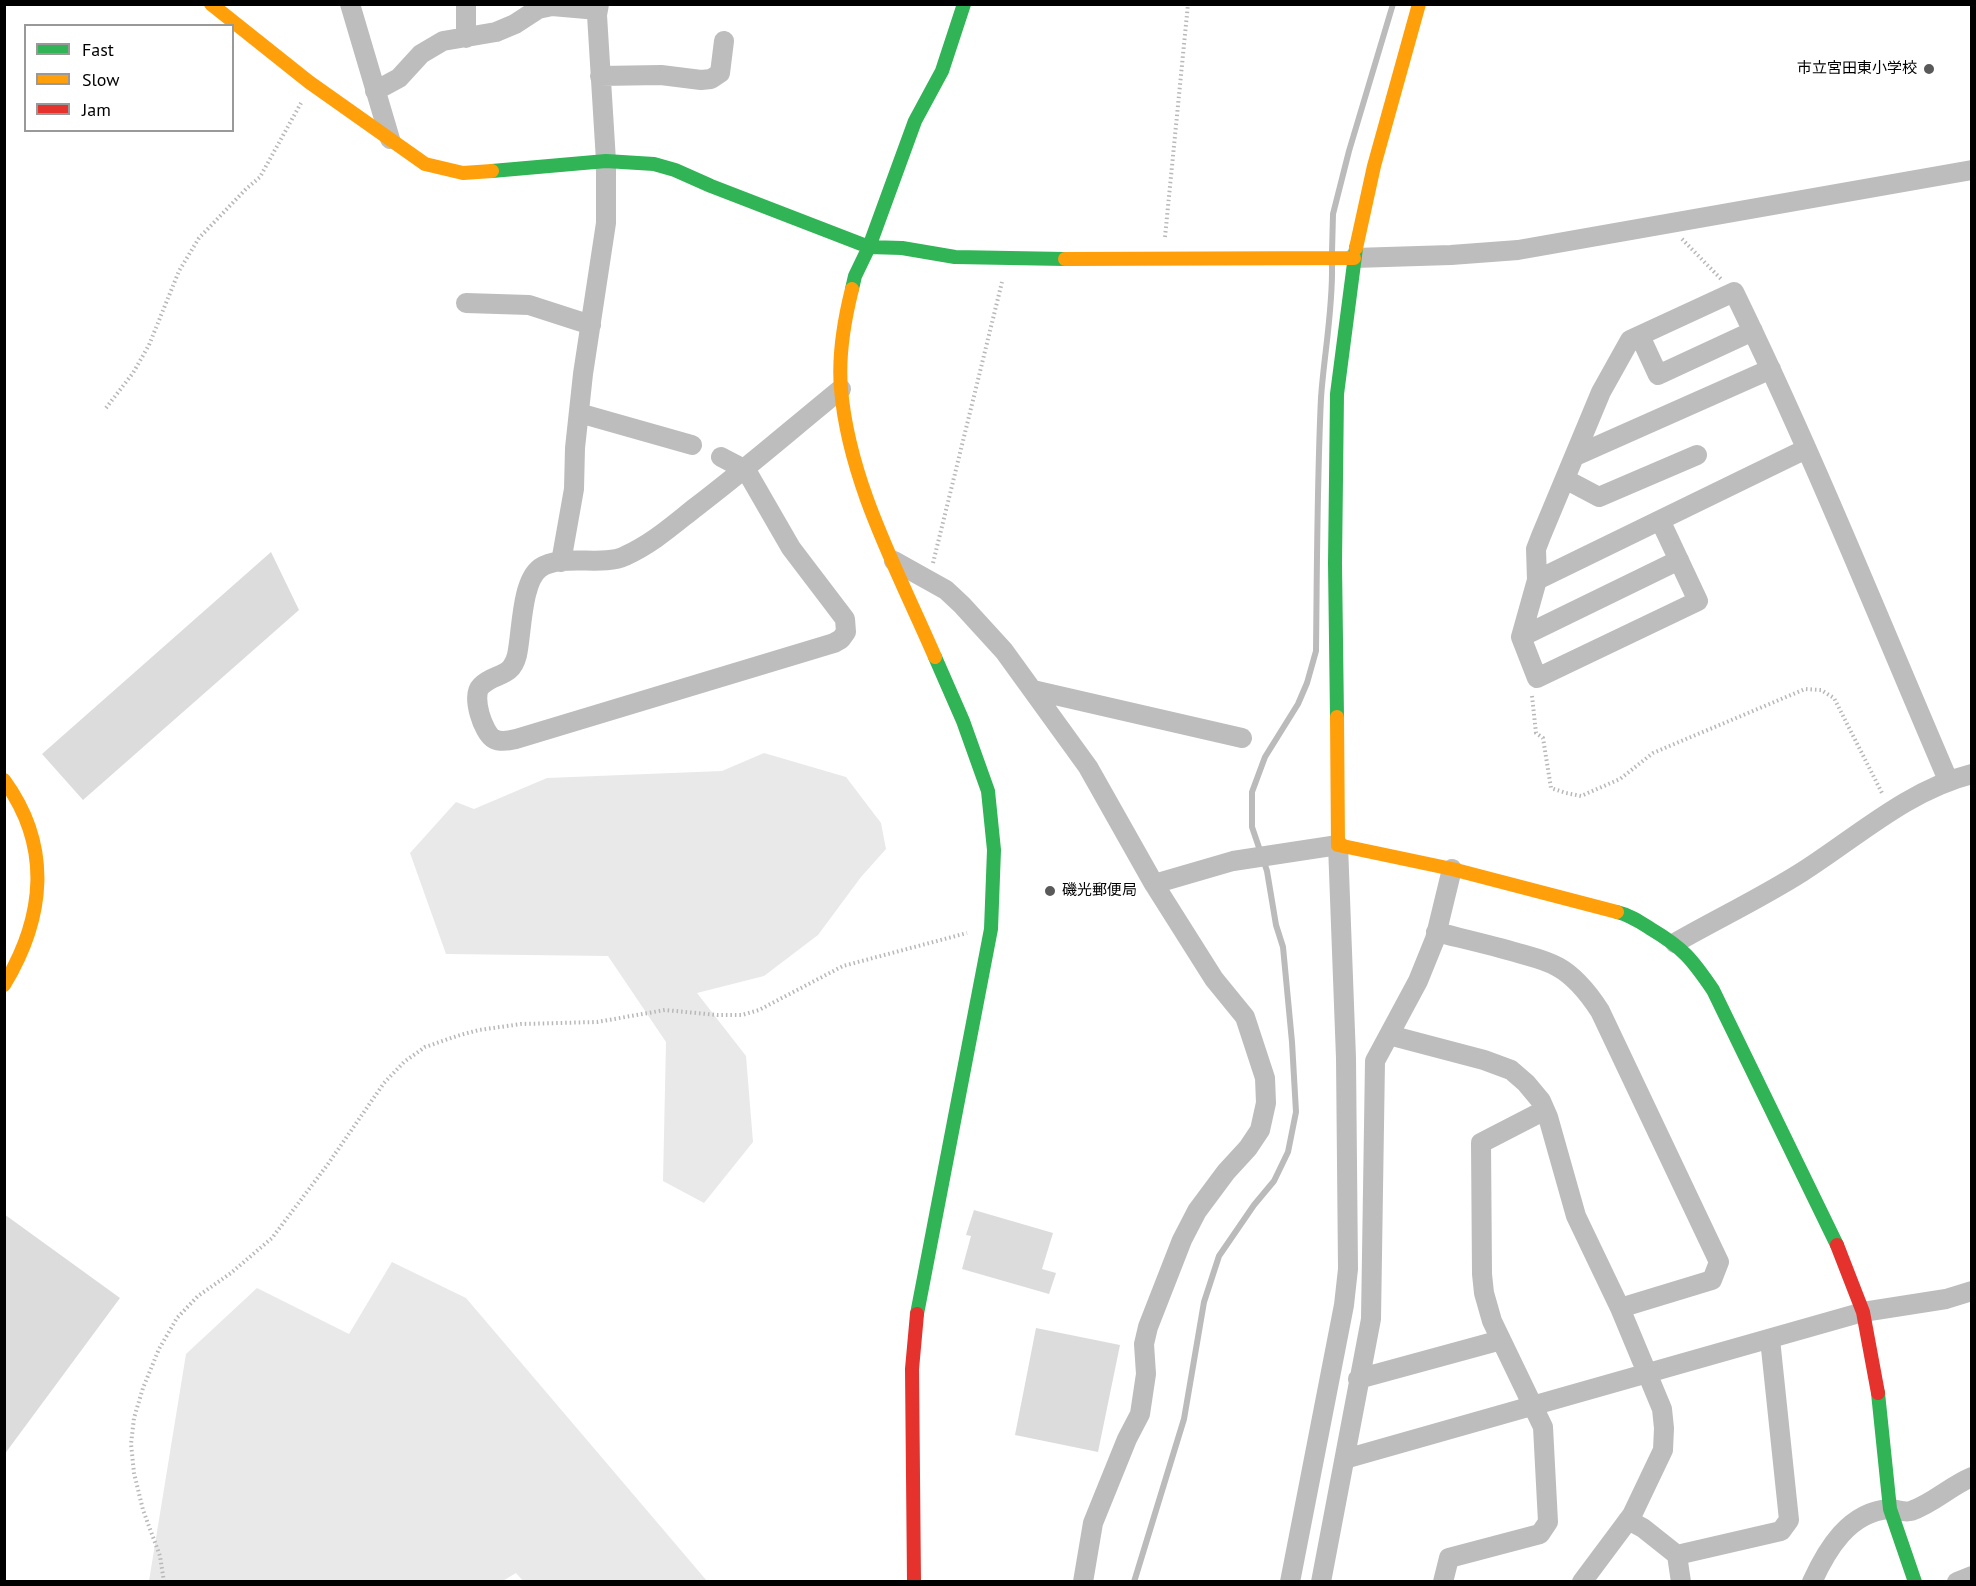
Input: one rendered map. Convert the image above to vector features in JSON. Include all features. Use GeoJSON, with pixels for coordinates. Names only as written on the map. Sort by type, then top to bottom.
{"type":"FeatureCollection","features":[{"type":"Feature","properties":{"kind":"street"},"geometry":{"type":"LineString","coordinates":[[211,4],[311,83],[425,164],[463,173],[606,160],[654,164],[675,170],[869,248],[902,248],[955,256],[1008,259],[1326,259],[1451,255],[1518,250],[1971,170]]}},
{"type":"Feature","properties":{"kind":"street"},"geometry":{"type":"LineString","coordinates":[[350,4],[390,139]]}},
{"type":"Feature","properties":{"kind":"street"},"geometry":{"type":"LineString","coordinates":[[466,4],[466,38]]}},
{"type":"Feature","properties":{"kind":"street"},"geometry":{"type":"LineString","coordinates":[[914,1581],[912,1369],[917,1309],[991,928],[994,850],[988,791],[963,721],[871,510],[852,451],[841,389],[841,350],[855,276],[869,248],[915,121],[942,71],[964,4]]}},
{"type":"Feature","properties":{"kind":"street"},"geometry":{"type":"LineString","coordinates":[[1290,1581],[1344,1305],[1348,1269],[1346,1058],[1338,845],[1335,562],[1337,394],[1349,258],[1419,4]]}},
{"type":"Feature","properties":{"kind":"street"},"geometry":{"type":"LineString","coordinates":[[375,90],[399,78],[421,54],[443,41],[496,32],[515,24],[538,9],[552,6],[598,7],[606,160],[606,224],[574,448],[574,489],[561,562]]}},
{"type":"Feature","properties":{"kind":"street"},"geometry":{"type":"LineString","coordinates":[[600,76],[661,75],[711,80],[720,73],[724,41]]}},
{"type":"Feature","properties":{"kind":"street"},"geometry":{"type":"LineString","coordinates":[[1660,520],[1698,602],[1537,678],[1521,638],[1537,580],[1536,549],[1601,392],[1630,340],[1734,292],[1771,369],[1948,780]]}},
{"type":"Feature","properties":{"kind":"street"},"geometry":{"type":"LineString","coordinates":[[466,303],[529,305],[591,325]]}},
{"type":"Feature","properties":{"kind":"street"},"geometry":{"type":"LineString","coordinates":[[1640,336],[1658,375],[1753,331]]}},
{"type":"Feature","properties":{"kind":"street"},"geometry":{"type":"LineString","coordinates":[[1575,456],[1771,369]]}},
{"type":"Feature","properties":{"kind":"street"},"geometry":{"type":"LineString","coordinates":[[721,457],[746,470],[791,548],[846,619],[846,632],[841,639],[516,739],[495,740],[487,734],[476,701],[476,693],[481,685],[506,673],[513,666],[517,655],[525,600],[534,575],[540,568],[552,563],[622,558],[650,543],[746,470],[841,389]]}},
{"type":"Feature","properties":{"kind":"street"},"geometry":{"type":"LineString","coordinates":[[579,413],[692,445]]}},
{"type":"Feature","properties":{"kind":"street"},"geometry":{"type":"LineString","coordinates":[[1537,580],[1806,449]]}},
{"type":"Feature","properties":{"kind":"street"},"geometry":{"type":"LineString","coordinates":[[1565,479],[1599,497],[1697,455]]}},
{"type":"Feature","properties":{"kind":"street"},"geometry":{"type":"LineString","coordinates":[[1521,638],[1678,560]]}},
{"type":"Feature","properties":{"kind":"street"},"geometry":{"type":"LineString","coordinates":[[894,561],[946,590],[1004,651],[1033,690],[1088,767],[1154,885],[1214,980],[1245,1017],[1265,1078],[1266,1103],[1260,1130],[1197,1211],[1182,1240],[1162,1290],[1144,1344],[1146,1374],[1140,1414],[1127,1439],[1093,1523],[1083,1581]]}},
{"type":"Feature","properties":{"kind":"street"},"geometry":{"type":"LineString","coordinates":[[1033,690],[1242,738]]}},
{"type":"Feature","properties":{"kind":"street"},"geometry":{"type":"LineString","coordinates":[[1675,943],[1801,873],[1908,801],[1948,780],[1971,774]]}},
{"type":"Feature","properties":{"kind":"street"},"geometry":{"type":"LineString","coordinates":[[4,780],[19,801],[31,838],[38,891],[30,929],[17,965],[4,985]]}},
{"type":"Feature","properties":{"kind":"street"},"geometry":{"type":"LineString","coordinates":[[1154,885],[1233,861],[1338,845],[1452,869],[1628,915],[1675,943],[1695,963],[1713,990],[1838,1247],[1863,1312],[1880,1405],[1890,1509],[1915,1581]]}},
{"type":"Feature","properties":{"kind":"street"},"geometry":{"type":"LineString","coordinates":[[1321,1581],[1371,1319],[1375,1061],[1419,981],[1436,932],[1452,869]]}},
{"type":"Feature","properties":{"kind":"street"},"geometry":{"type":"LineString","coordinates":[[1436,932],[1510,951],[1558,967],[1577,981],[1600,1011],[1719,1262],[1712,1280],[1620,1308]]}},
{"type":"Feature","properties":{"kind":"street"},"geometry":{"type":"LineString","coordinates":[[1389,1035],[1484,1060],[1511,1070],[1541,1101],[1576,1216],[1620,1308],[1662,1409],[1663,1450],[1628,1520],[1582,1581]]}},
{"type":"Feature","properties":{"kind":"street"},"geometry":{"type":"LineString","coordinates":[[1443,1581],[1449,1557],[1540,1534],[1548,1522],[1543,1427],[1492,1321],[1483,1284],[1481,1143],[1545,1110]]}},
{"type":"Feature","properties":{"kind":"street"},"geometry":{"type":"LineString","coordinates":[[1345,1459],[1863,1312],[1947,1299],[1971,1291]]}},
{"type":"Feature","properties":{"kind":"street"},"geometry":{"type":"LineString","coordinates":[[1677,1555],[1781,1531],[1789,1520],[1770,1339]]}},
{"type":"Feature","properties":{"kind":"street"},"geometry":{"type":"LineString","coordinates":[[1358,1379],[1501,1340]]}},
{"type":"Feature","properties":{"kind":"street"},"geometry":{"type":"LineString","coordinates":[[1812,1581],[1833,1544],[1849,1525],[1868,1514],[1890,1509],[1909,1512],[1927,1504],[1971,1477]]}},
{"type":"Feature","properties":{"kind":"street"},"geometry":{"type":"LineString","coordinates":[[1628,1520],[1643,1528],[1677,1555],[1682,1581]]}},
{"type":"Feature","properties":{"kind":"street"},"geometry":{"type":"LineString","coordinates":[[1957,1581],[1971,1576]]}},
{"type":"Feature","properties":{"kind":"path"},"geometry":{"type":"LineString","coordinates":[[1162,259],[1188,4]]}},
{"type":"Feature","properties":{"kind":"path"},"geometry":{"type":"LineString","coordinates":[[106,408],[134,373],[149,345],[179,271],[199,238],[260,177],[311,83]]}},
{"type":"Feature","properties":{"kind":"path"},"geometry":{"type":"LineString","coordinates":[[1669,225],[1734,292]]}},
{"type":"Feature","properties":{"kind":"path"},"geometry":{"type":"LineString","coordinates":[[930,581],[937,542],[1008,259]]}},
{"type":"Feature","properties":{"kind":"path"},"geometry":{"type":"LineString","coordinates":[[1537,678],[1531,691],[1536,733],[1543,738],[1551,788],[1581,796],[1620,779],[1653,753],[1805,689],[1821,690],[1834,698],[1891,812]]}},
{"type":"Feature","properties":{"kind":"path"},"geometry":{"type":"LineString","coordinates":[[164,1581],[160,1556],[143,1510],[134,1473],[131,1444],[134,1418],[159,1349],[177,1318],[198,1296],[231,1273],[272,1238],[328,1164],[384,1083],[404,1062],[425,1047],[460,1035],[521,1024],[597,1022],[664,1010],[717,1016],[742,1016],[759,1010],[843,966],[951,936],[991,928]]}},
{"type":"Feature","properties":{"kind":"shaded area"},"geometry":{"type":"Polygon","coordinates":[[[764,753],[846,777],[881,823],[886,849],[861,877],[818,935],[764,976],[697,993],[746,1056],[753,1142],[704,1203],[663,1181],[666,1042],[608,956],[446,954],[410,853],[456,802],[474,809],[547,778],[722,771],[764,753]]]}},
{"type":"Feature","properties":{"kind":"shaded area"},"geometry":{"type":"Polygon","coordinates":[[[392,1262],[466,1298],[707,1581],[524,1582],[516,1573],[501,1582],[149,1581],[186,1354],[257,1288],[349,1334],[392,1262]]]}},
{"type":"Feature","properties":{"kind":"building"},"geometry":{"type":"Polygon","coordinates":[[[271,552],[299,610],[83,800],[42,754],[271,552]]]}},
{"type":"Feature","properties":{"kind":"building"},"geometry":{"type":"Polygon","coordinates":[[[974,1210],[1053,1233],[1042,1269],[1056,1273],[1049,1294],[962,1269],[971,1236],[966,1235],[974,1210]]]}},
{"type":"Feature","properties":{"kind":"building"},"geometry":{"type":"Polygon","coordinates":[[[4,1214],[120,1298],[4,1455],[4,1214]]]}},
{"type":"Feature","properties":{"kind":"building"},"geometry":{"type":"Polygon","coordinates":[[[1036,1328],[1120,1345],[1098,1452],[1015,1435],[1036,1328]]]}},
{"type":"Feature","properties":{"kind":"waterway"},"geometry":{"type":"LineString","coordinates":[[1332,252],[1333,214],[1349,151],[1393,4]]}},
{"type":"Feature","properties":{"kind":"waterway"},"geometry":{"type":"LineString","coordinates":[[1134,1582],[1184,1419],[1204,1302],[1219,1256],[1254,1205],[1274,1181],[1288,1152],[1296,1112],[1283,947],[1276,925],[1267,871],[1252,827],[1252,792],[1265,757],[1298,704],[1316,651],[1317,524],[1322,381],[1331,299],[1332,265]]}},
{"type":"Feature","properties":{"kind":"traffic: fast"},"geometry":{"type":"LineString","coordinates":[[852,289],[915,121],[942,71],[964,4]]}},
{"type":"Feature","properties":{"kind":"traffic: fast"},"geometry":{"type":"LineString","coordinates":[[492,171],[606,161],[654,164],[675,170],[869,247],[902,248],[955,257],[1065,259]]}},
{"type":"Feature","properties":{"kind":"traffic: fast"},"geometry":{"type":"LineString","coordinates":[[1337,717],[1335,563],[1337,394],[1356,248]]}},
{"type":"Feature","properties":{"kind":"traffic: fast"},"geometry":{"type":"LineString","coordinates":[[917,1314],[991,929],[994,850],[988,791],[963,721],[935,657]]}},
{"type":"Feature","properties":{"kind":"traffic: fast"},"geometry":{"type":"LineString","coordinates":[[1617,912],[1639,921],[1679,948],[1693,962],[1713,990],[1837,1245]]}},
{"type":"Feature","properties":{"kind":"traffic: fast"},"geometry":{"type":"LineString","coordinates":[[1878,1393],[1890,1509],[1915,1582]]}},
{"type":"Feature","properties":{"kind":"traffic: slow"},"geometry":{"type":"LineString","coordinates":[[211,4],[309,82],[425,164],[463,173],[492,171]]}},
{"type":"Feature","properties":{"kind":"traffic: slow"},"geometry":{"type":"LineString","coordinates":[[1356,248],[1374,166],[1419,4]]}},
{"type":"Feature","properties":{"kind":"traffic: slow"},"geometry":{"type":"LineString","coordinates":[[1065,259],[1354,258]]}},
{"type":"Feature","properties":{"kind":"traffic: slow"},"geometry":{"type":"LineString","coordinates":[[852,289],[844,326],[840,364],[846,424],[854,458],[877,526],[935,657]]}},
{"type":"Feature","properties":{"kind":"traffic: slow"},"geometry":{"type":"LineString","coordinates":[[1337,717],[1338,845],[1452,869],[1617,912]]}},
{"type":"Feature","properties":{"kind":"traffic: slow"},"geometry":{"type":"LineString","coordinates":[[4,780],[30,830],[36,856],[37,882],[35,908],[28,934],[4,985]]}},
{"type":"Feature","properties":{"kind":"traffic: jam"},"geometry":{"type":"LineString","coordinates":[[1837,1245],[1863,1312],[1878,1393]]}},
{"type":"Feature","properties":{"kind":"traffic: jam"},"geometry":{"type":"LineString","coordinates":[[914,1582],[912,1369],[917,1314]]}},
{"type":"Feature","properties":{"kind":"place","name":"市立宮田東小学校"},"geometry":{"type":"Point","coordinates":[1929,69]}},
{"type":"Feature","properties":{"kind":"place","name":"磯光郵便局"},"geometry":{"type":"Point","coordinates":[1050,891]}}]}
